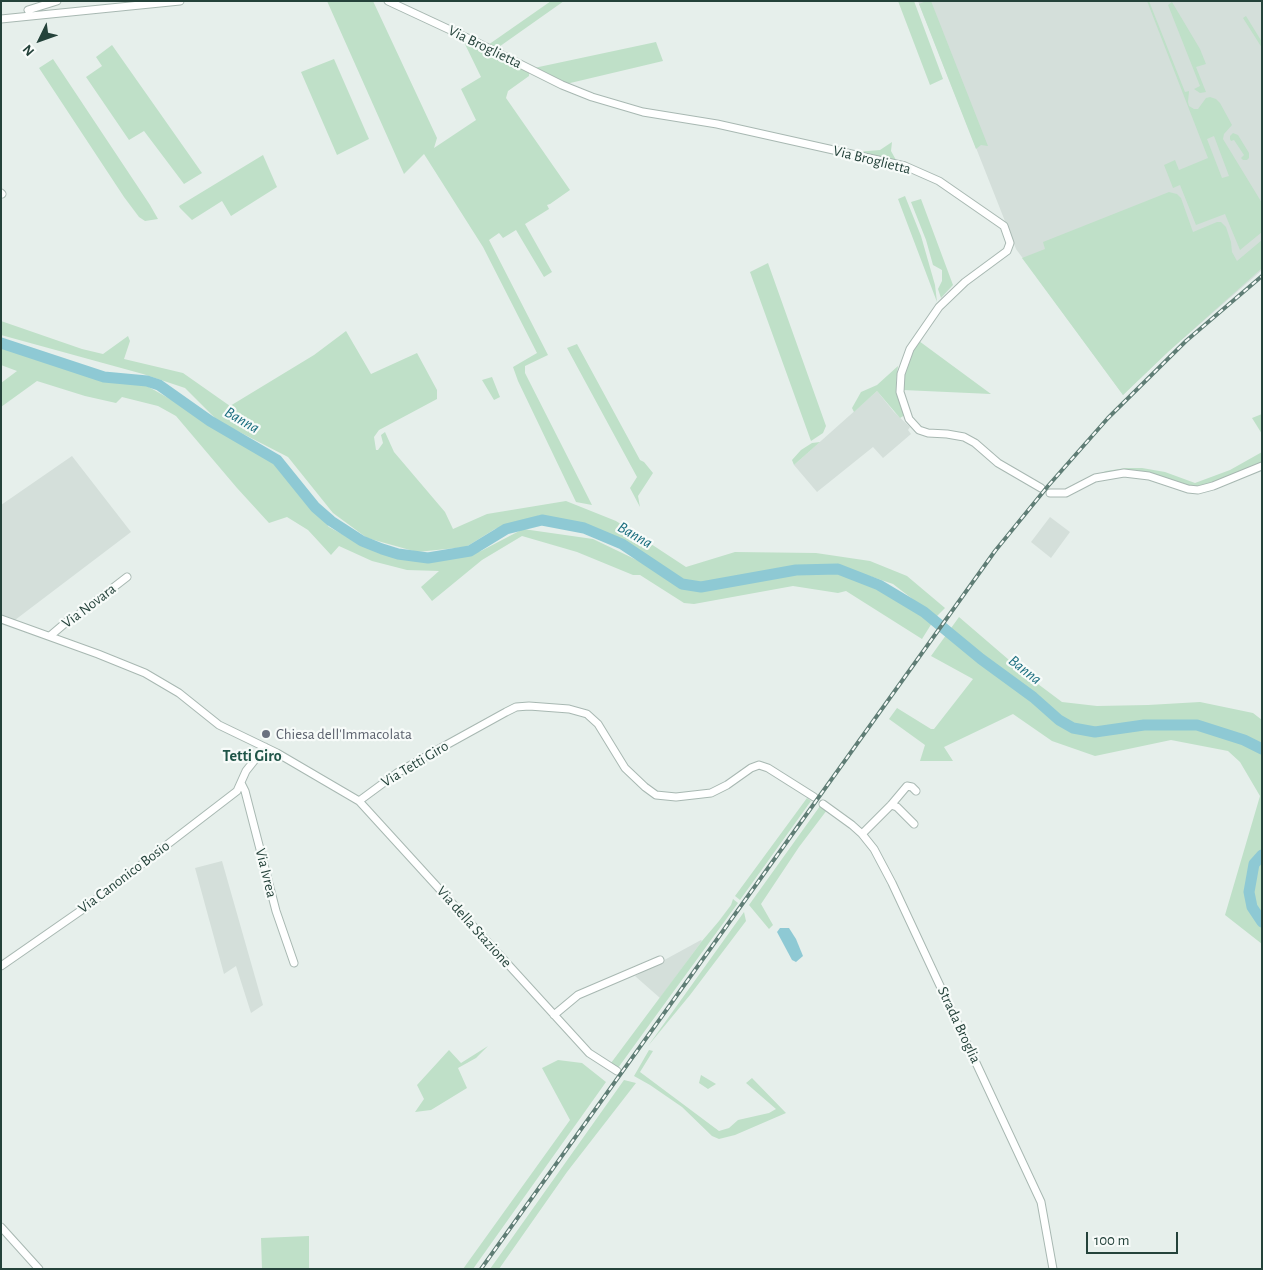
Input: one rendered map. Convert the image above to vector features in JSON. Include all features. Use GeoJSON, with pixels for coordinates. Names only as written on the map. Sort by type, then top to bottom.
{"type":"FeatureCollection","features":[{"type":"Feature","properties":{"kind":"street"},"geometry":{"type":"LineString","coordinates":[[24,17],[28,10],[26,1]]}},
{"type":"Feature","properties":{"kind":"street"},"geometry":{"type":"LineString","coordinates":[[28,10],[57,1]]}},
{"type":"Feature","properties":{"kind":"street"},"geometry":{"type":"LineString","coordinates":[[1,19],[180,1]]}},
{"type":"Feature","properties":{"kind":"street","name":"Via Broglietta"},"geometry":{"type":"LineString","coordinates":[[388,1],[493,50],[562,85],[592,97],[642,112],[717,124],[905,166],[938,181],[1004,226],[1010,243],[1007,251],[965,282],[938,307],[910,349],[901,374],[900,392],[908,419],[919,430],[928,433],[964,437],[975,443],[998,463],[1041,488]]}},
{"type":"Feature","properties":{"kind":"street"},"geometry":{"type":"LineString","coordinates":[[42,6],[44,15]]}},
{"type":"Feature","properties":{"kind":"street"},"geometry":{"type":"LineString","coordinates":[[1050,493],[1066,493],[1095,478],[1129,472],[1149,476],[1188,489],[1198,490],[1213,486],[1262,466]]}},
{"type":"Feature","properties":{"kind":"street","name":"Via Novara"},"geometry":{"type":"LineString","coordinates":[[50,636],[127,577]]}},
{"type":"Feature","properties":{"kind":"street"},"geometry":{"type":"LineString","coordinates":[[1,619],[145,673],[179,693],[219,725],[265,747],[359,801]]}},
{"type":"Feature","properties":{"kind":"street","name":"Via Tetti Giro"},"geometry":{"type":"LineString","coordinates":[[359,801],[397,773],[439,749],[516,707],[529,706],[569,709],[587,714],[604,732],[625,768],[645,787],[656,794],[676,797],[711,793],[759,765],[768,768],[814,797]]}},
{"type":"Feature","properties":{"kind":"street","name":"Via Canonico Bosio"},"geometry":{"type":"LineString","coordinates":[[1,966],[94,901],[237,791],[246,771],[265,747]]}},
{"type":"Feature","properties":{"kind":"street","name":"Via Ivrea"},"geometry":{"type":"LineString","coordinates":[[241,783],[245,791],[276,911],[294,963]]}},
{"type":"Feature","properties":{"kind":"street"},"geometry":{"type":"LineString","coordinates":[[862,834],[908,786],[916,791]]}},
{"type":"Feature","properties":{"kind":"street","name":"Via della Stazione"},"geometry":{"type":"LineString","coordinates":[[359,801],[589,1053],[616,1071]]}},
{"type":"Feature","properties":{"kind":"street","name":"Strada Broglia"},"geometry":{"type":"LineString","coordinates":[[824,804],[852,824],[862,834],[874,849],[892,883],[1042,1202],[1053,1269]]}},
{"type":"Feature","properties":{"kind":"street"},"geometry":{"type":"LineString","coordinates":[[891,805],[897,807],[914,824]]}},
{"type":"Feature","properties":{"kind":"street"},"geometry":{"type":"LineString","coordinates":[[554,1015],[578,995],[660,960]]}},
{"type":"Feature","properties":{"kind":"street"},"geometry":{"type":"LineString","coordinates":[[1,1227],[39,1269]]}},
{"type":"Feature","properties":{"kind":"shaded area"},"geometry":{"type":"Polygon","coordinates":[[[918,1],[1262,1],[1262,270],[1169,351],[1123,395],[1016,249],[918,1]]]}},
{"type":"Feature","properties":{"kind":"shaded area"},"geometry":{"type":"Polygon","coordinates":[[[877,391],[894,412],[910,427],[908,430],[911,434],[883,458],[873,447],[817,492],[794,465],[877,391]]]}},
{"type":"Feature","properties":{"kind":"shaded area"},"geometry":{"type":"Polygon","coordinates":[[[72,456],[131,532],[15,620],[1,615],[1,505],[72,456]]]}},
{"type":"Feature","properties":{"kind":"shaded area"},"geometry":{"type":"Polygon","coordinates":[[[1050,517],[1070,532],[1051,558],[1031,542],[1050,517]]]}},
{"type":"Feature","properties":{"kind":"shaded area"},"geometry":{"type":"Polygon","coordinates":[[[222,861],[263,1005],[251,1013],[236,966],[224,974],[195,868],[222,861]]]}},
{"type":"Feature","properties":{"kind":"shaded area"},"geometry":{"type":"Polygon","coordinates":[[[701,940],[660,998],[635,976],[701,940]]]}},
{"type":"Feature","properties":{"kind":"green space"},"geometry":{"type":"Polygon","coordinates":[[[327,1],[373,1],[437,138],[434,148],[476,120],[461,89],[481,77],[461,36],[529,71],[529,76],[508,91],[506,98],[570,190],[547,205],[549,209],[525,224],[552,272],[544,277],[516,230],[503,238],[499,233],[489,240],[548,355],[525,366],[525,373],[592,505],[576,502],[518,381],[513,367],[537,353],[483,247],[424,154],[404,174],[327,1]]]}},
{"type":"Feature","properties":{"kind":"green space"},"geometry":{"type":"Polygon","coordinates":[[[551,1],[564,1],[496,49],[488,45],[551,1]]]}},
{"type":"Feature","properties":{"kind":"green space"},"geometry":{"type":"Polygon","coordinates":[[[898,1],[914,1],[943,79],[930,85],[898,1]]]}},
{"type":"Feature","properties":{"kind":"green space"},"geometry":{"type":"Polygon","coordinates":[[[931,1],[988,146],[981,145],[976,149],[919,4],[931,1]]]}},
{"type":"Feature","properties":{"kind":"green space"},"geometry":{"type":"Polygon","coordinates":[[[1147,1],[1149,1],[1185,92],[1189,91],[1189,106],[1198,109],[1206,98],[1210,97],[1220,103],[1232,125],[1224,134],[1223,139],[1262,203],[1262,232],[1240,250],[1225,214],[1196,225],[1180,185],[1173,188],[1164,165],[1175,160],[1179,170],[1208,158],[1147,1]],[[1214,136],[1207,139],[1222,178],[1229,176],[1214,136]]]}},
{"type":"Feature","properties":{"kind":"green space"},"geometry":{"type":"Polygon","coordinates":[[[1172,2],[1200,49],[1206,64],[1196,67],[1206,92],[1200,93],[1194,89],[1200,86],[1168,5],[1172,2]]]}},
{"type":"Feature","properties":{"kind":"green space"},"geometry":{"type":"Polygon","coordinates":[[[1246,16],[1262,42],[1262,48],[1243,18],[1246,16]]]}},
{"type":"Feature","properties":{"kind":"green space"},"geometry":{"type":"Polygon","coordinates":[[[656,42],[663,61],[566,84],[534,68],[656,42]]]}},
{"type":"Feature","properties":{"kind":"green space"},"geometry":{"type":"Polygon","coordinates":[[[112,45],[202,173],[184,184],[144,131],[129,140],[86,77],[102,66],[96,57],[112,45]]]}},
{"type":"Feature","properties":{"kind":"green space"},"geometry":{"type":"Polygon","coordinates":[[[53,59],[158,219],[145,221],[139,217],[39,68],[53,59]]]}},
{"type":"Feature","properties":{"kind":"green space"},"geometry":{"type":"Polygon","coordinates":[[[334,59],[369,139],[337,155],[301,72],[334,59]]]}},
{"type":"Feature","properties":{"kind":"green space"},"geometry":{"type":"Polygon","coordinates":[[[1233,133],[1238,135],[1249,153],[1247,160],[1241,158],[1244,155],[1234,140],[1231,141],[1230,136],[1233,133]]]}},
{"type":"Feature","properties":{"kind":"green space"},"geometry":{"type":"Polygon","coordinates":[[[892,142],[891,151],[896,160],[856,152],[880,150],[892,142]]]}},
{"type":"Feature","properties":{"kind":"green space"},"geometry":{"type":"Polygon","coordinates":[[[263,155],[277,187],[231,216],[222,201],[192,220],[180,208],[179,206],[263,155]]]}},
{"type":"Feature","properties":{"kind":"green space"},"geometry":{"type":"Polygon","coordinates":[[[1169,192],[1177,194],[1181,198],[1193,232],[1217,222],[1221,222],[1226,227],[1232,252],[1237,261],[1262,240],[1262,268],[1123,395],[1022,258],[1045,249],[1043,242],[1169,192]]]}},
{"type":"Feature","properties":{"kind":"green space"},"geometry":{"type":"Polygon","coordinates":[[[905,196],[921,236],[935,285],[937,302],[898,199],[905,196]]]}},
{"type":"Feature","properties":{"kind":"green space"},"geometry":{"type":"Polygon","coordinates":[[[921,199],[953,285],[941,298],[938,289],[942,281],[942,270],[933,265],[926,240],[911,202],[921,199]]]}},
{"type":"Feature","properties":{"kind":"green space"},"geometry":{"type":"Polygon","coordinates":[[[768,263],[826,426],[823,433],[811,441],[750,272],[768,263]]]}},
{"type":"Feature","properties":{"kind":"green space"},"geometry":{"type":"Polygon","coordinates":[[[1,321],[82,349],[103,354],[128,336],[130,341],[124,359],[183,373],[230,406],[314,355],[346,331],[371,374],[417,353],[437,390],[437,399],[379,430],[374,437],[376,450],[378,450],[383,443],[381,435],[385,432],[394,452],[445,512],[453,529],[487,514],[566,501],[616,521],[686,567],[735,552],[816,553],[870,561],[907,576],[945,608],[936,617],[893,584],[840,566],[798,566],[703,583],[685,581],[626,541],[587,525],[541,515],[495,529],[466,547],[417,552],[367,538],[333,513],[288,457],[218,421],[185,388],[143,374],[1,335],[1,321]]]}},
{"type":"Feature","properties":{"kind":"green space"},"geometry":{"type":"Polygon","coordinates":[[[919,341],[991,394],[903,390],[903,373],[909,356],[919,341]]]}},
{"type":"Feature","properties":{"kind":"green space"},"geometry":{"type":"Polygon","coordinates":[[[577,344],[640,460],[653,473],[638,496],[640,507],[630,488],[637,477],[567,348],[577,344]]]}},
{"type":"Feature","properties":{"kind":"green space"},"geometry":{"type":"Polygon","coordinates":[[[1,345],[107,380],[147,386],[195,413],[221,432],[260,452],[285,472],[307,502],[329,527],[362,545],[396,558],[426,561],[466,555],[481,551],[523,529],[593,539],[641,562],[681,588],[702,590],[794,573],[834,572],[877,586],[932,623],[922,639],[846,591],[838,593],[793,586],[694,604],[684,603],[640,575],[633,575],[577,552],[522,536],[482,560],[432,601],[421,587],[439,571],[407,570],[372,561],[339,546],[331,555],[308,530],[287,517],[269,523],[176,416],[158,406],[122,397],[116,403],[85,396],[37,381],[1,407],[1,383],[17,371],[1,365],[1,345]]]}},
{"type":"Feature","properties":{"kind":"green space"},"geometry":{"type":"Polygon","coordinates":[[[898,366],[897,396],[905,415],[900,418],[877,391],[854,412],[852,408],[861,392],[877,385],[898,366]]]}},
{"type":"Feature","properties":{"kind":"green space"},"geometry":{"type":"Polygon","coordinates":[[[492,377],[500,397],[494,400],[482,380],[492,377]]]}},
{"type":"Feature","properties":{"kind":"green space"},"geometry":{"type":"Polygon","coordinates":[[[1262,414],[1262,434],[1252,418],[1262,414]]]}},
{"type":"Feature","properties":{"kind":"green space"},"geometry":{"type":"Polygon","coordinates":[[[820,442],[794,465],[792,460],[801,450],[812,443],[820,442]]]}},
{"type":"Feature","properties":{"kind":"green space"},"geometry":{"type":"Polygon","coordinates":[[[1262,452],[1262,463],[1205,488],[1189,487],[1127,471],[1089,478],[1106,471],[1142,468],[1165,472],[1195,483],[1230,470],[1262,452]]]}},
{"type":"Feature","properties":{"kind":"green space"},"geometry":{"type":"Polygon","coordinates":[[[959,617],[1030,678],[1062,702],[1097,706],[1200,702],[1253,713],[1262,720],[1262,944],[1225,915],[1260,796],[1240,762],[1228,751],[1171,740],[1095,756],[1052,741],[1013,714],[944,747],[953,761],[920,761],[925,745],[889,719],[897,708],[934,729],[973,679],[931,656],[959,617]]]}},
{"type":"Feature","properties":{"kind":"green space"},"geometry":{"type":"Polygon","coordinates":[[[807,798],[811,801],[740,900],[735,896],[807,798]]]}},
{"type":"Feature","properties":{"kind":"green space"},"geometry":{"type":"Polygon","coordinates":[[[820,806],[827,810],[799,847],[761,904],[773,925],[769,929],[749,905],[820,806]]]}},
{"type":"Feature","properties":{"kind":"green space"},"geometry":{"type":"Polygon","coordinates":[[[733,899],[738,903],[618,1068],[611,1063],[731,905],[733,899]]]}},
{"type":"Feature","properties":{"kind":"green space"},"geometry":{"type":"Polygon","coordinates":[[[744,912],[746,921],[690,995],[648,1046],[744,912]]]}},
{"type":"Feature","properties":{"kind":"green space"},"geometry":{"type":"Polygon","coordinates":[[[488,1046],[476,1058],[458,1068],[467,1088],[431,1110],[415,1112],[424,1099],[417,1085],[449,1050],[461,1063],[488,1046]]]}},
{"type":"Feature","properties":{"kind":"green space"},"geometry":{"type":"Polygon","coordinates":[[[649,1050],[653,1051],[640,1072],[719,1131],[729,1128],[738,1120],[769,1113],[776,1109],[746,1083],[752,1078],[786,1113],[735,1135],[719,1139],[712,1136],[682,1107],[634,1076],[649,1050]]]}},
{"type":"Feature","properties":{"kind":"green space"},"geometry":{"type":"Polygon","coordinates":[[[558,1060],[582,1063],[606,1082],[473,1269],[463,1269],[570,1120],[542,1068],[558,1060]]]}},
{"type":"Feature","properties":{"kind":"green space"},"geometry":{"type":"Polygon","coordinates":[[[701,1075],[716,1084],[708,1089],[699,1083],[701,1075]]]}},
{"type":"Feature","properties":{"kind":"green space"},"geometry":{"type":"Polygon","coordinates":[[[624,1080],[636,1083],[567,1172],[499,1269],[490,1269],[624,1080]]]}},
{"type":"Feature","properties":{"kind":"green space"},"geometry":{"type":"Polygon","coordinates":[[[309,1236],[309,1269],[262,1269],[261,1238],[309,1236]]]}},
{"type":"Feature","properties":{"kind":"water"},"geometry":{"type":"Polygon","coordinates":[[[780,928],[789,928],[796,939],[803,956],[796,962],[792,960],[777,932],[780,928]]]}},
{"type":"Feature","properties":{"kind":"waterway","name":"Banna"},"geometry":{"type":"LineString","coordinates":[[1,343],[104,377],[147,381],[159,385],[210,421],[277,460],[315,507],[331,521],[362,541],[382,549],[398,554],[428,558],[470,551],[506,529],[542,520],[584,528],[622,544],[682,584],[701,587],[796,570],[838,569],[879,585],[924,612],[981,659],[1033,697],[1059,720],[1073,728],[1095,732],[1144,725],[1197,725],[1244,740],[1262,749]]}},
{"type":"Feature","properties":{"kind":"waterway","name":"Banna"},"geometry":{"type":"LineString","coordinates":[[1262,855],[1254,864],[1249,892],[1252,907],[1262,922]]}},
{"type":"Feature","properties":{"kind":"railway"},"geometry":{"type":"LineString","coordinates":[[481,1269],[995,551],[1048,486],[1108,418],[1186,341],[1262,276]]}},
{"type":"Feature","properties":{"kind":"place","name":"Chiesa dell'Immacolata"},"geometry":{"type":"Point","coordinates":[266,734]}},
{"type":"Feature","properties":{"kind":"district","name":"Tetti Giro"},"geometry":{"type":"Point","coordinates":[252,756]}}]}
